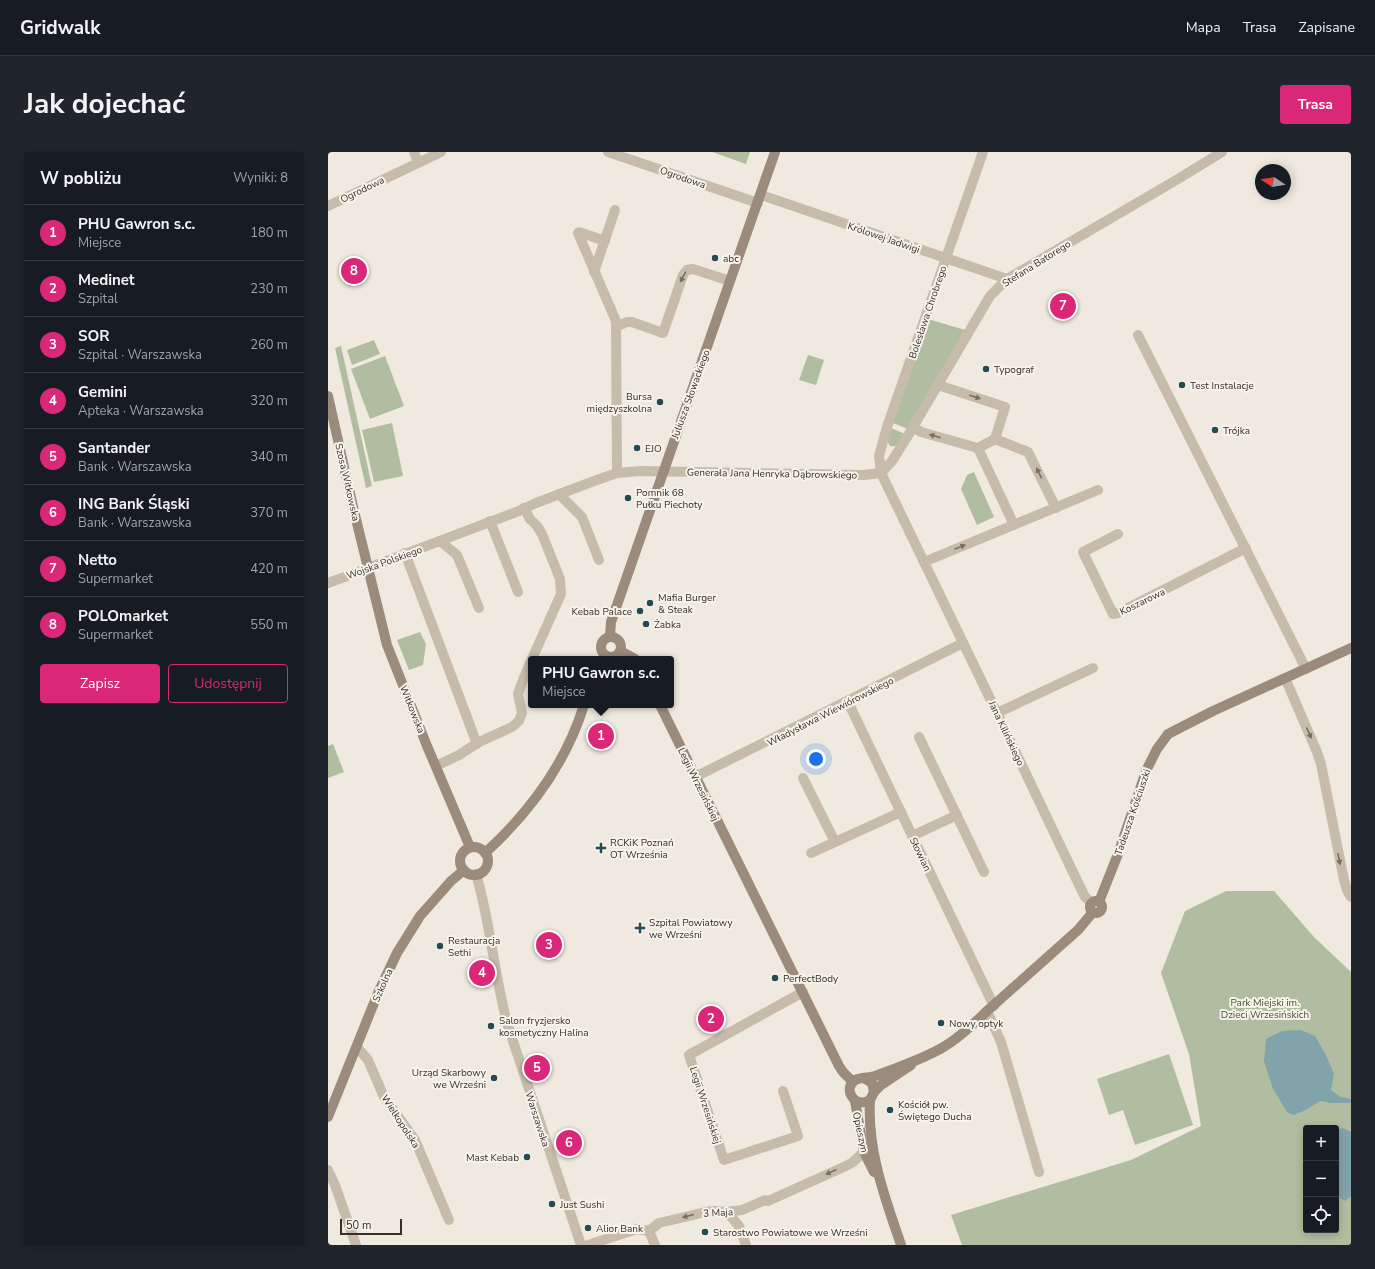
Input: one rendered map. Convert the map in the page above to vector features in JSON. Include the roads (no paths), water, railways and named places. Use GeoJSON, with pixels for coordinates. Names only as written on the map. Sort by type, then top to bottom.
{"type":"FeatureCollection","features":[{"type":"Feature","properties":{"kind":"street"},"geometry":{"type":"LineString","coordinates":[[414,152],[418,162]]}},
{"type":"Feature","properties":{"kind":"street","name":"Ogrodowa"},"geometry":{"type":"LineString","coordinates":[[328,206],[441,152]]}},
{"type":"Feature","properties":{"kind":"street","name":"Ogrodowa"},"geometry":{"type":"LineString","coordinates":[[608,152],[759,199]]}},
{"type":"Feature","properties":{"kind":"street","name":"Juliusza Słowackiego"},"geometry":{"type":"LineString","coordinates":[[610,636],[611,622],[616,605],[775,152]]}},
{"type":"Feature","properties":{"kind":"street","name":"Bolesława Chrobrego"},"geometry":{"type":"LineString","coordinates":[[881,473],[879,456],[888,427],[983,152]]}},
{"type":"Feature","properties":{"kind":"street","name":"Stefana Batorego"},"geometry":{"type":"LineString","coordinates":[[881,473],[892,461],[913,427],[990,296],[1007,279],[1222,152]]}},
{"type":"Feature","properties":{"kind":"street","name":"Królowej Jadwigi"},"geometry":{"type":"LineString","coordinates":[[759,199],[946,257],[1007,279]]}},
{"type":"Feature","properties":{"kind":"street"},"geometry":{"type":"LineString","coordinates":[[594,272],[615,210]]}},
{"type":"Feature","properties":{"kind":"street"},"geometry":{"type":"LineString","coordinates":[[605,241],[579,232],[578,233],[616,321],[617,473]]}},
{"type":"Feature","properties":{"kind":"street"},"geometry":{"type":"LineString","coordinates":[[616,327],[627,322],[632,322],[663,333],[683,275],[687,270],[693,269],[730,281]]}},
{"type":"Feature","properties":{"kind":"street"},"geometry":{"type":"LineString","coordinates":[[1138,336],[1306,669]]}},
{"type":"Feature","properties":{"kind":"street"},"geometry":{"type":"LineString","coordinates":[[913,427],[921,432],[978,448],[995,439],[1005,407],[938,385]]}},
{"type":"Feature","properties":{"kind":"street","name":"Szosa Witkowska"},"geometry":{"type":"LineString","coordinates":[[328,396],[368,567]]}},
{"type":"Feature","properties":{"kind":"street"},"geometry":{"type":"LineString","coordinates":[[995,439],[1028,452],[1056,508]]}},
{"type":"Feature","properties":{"kind":"street"},"geometry":{"type":"LineString","coordinates":[[978,448],[1014,525]]}},
{"type":"Feature","properties":{"kind":"street","name":"Wojska Polskiego"},"geometry":{"type":"LineString","coordinates":[[328,583],[617,473],[641,471],[663,472]]}},
{"type":"Feature","properties":{"kind":"street","name":"Generała Jana Henryka Dąbrowskiego"},"geometry":{"type":"LineString","coordinates":[[663,472],[863,475],[881,473]]}},
{"type":"Feature","properties":{"kind":"street","name":"Jana Kilińskiego"},"geometry":{"type":"LineString","coordinates":[[881,473],[1070,866],[1086,897],[1094,905]]}},
{"type":"Feature","properties":{"kind":"street"},"geometry":{"type":"LineString","coordinates":[[924,562],[1098,490]]}},
{"type":"Feature","properties":{"kind":"street"},"geometry":{"type":"LineString","coordinates":[[559,494],[582,517],[599,560]]}},
{"type":"Feature","properties":{"kind":"street"},"geometry":{"type":"LineString","coordinates":[[524,508],[530,519],[542,534],[560,579],[561,594],[534,656]]}},
{"type":"Feature","properties":{"kind":"street"},"geometry":{"type":"LineString","coordinates":[[490,521],[518,592]]}},
{"type":"Feature","properties":{"kind":"street","name":"Koszarowa"},"geometry":{"type":"LineString","coordinates":[[1118,534],[1083,552],[1113,614],[1118,613],[1246,548]]}},
{"type":"Feature","properties":{"kind":"street"},"geometry":{"type":"LineString","coordinates":[[440,541],[457,555],[479,608]]}},
{"type":"Feature","properties":{"kind":"street"},"geometry":{"type":"LineString","coordinates":[[405,553],[477,744]]}},
{"type":"Feature","properties":{"kind":"street","name":"Witkowska"},"geometry":{"type":"LineString","coordinates":[[368,567],[387,645],[470,847]]}},
{"type":"Feature","properties":{"kind":"street"},"geometry":{"type":"LineString","coordinates":[[602,656],[600,649],[601,643],[604,638],[610,636],[617,638],[621,644],[620,651],[615,656]]}},
{"type":"Feature","properties":{"kind":"street","name":"Władysława Wiewiórowskiego"},"geometry":{"type":"LineString","coordinates":[[695,777],[848,702],[963,643]]}},
{"type":"Feature","properties":{"kind":"street","name":"Tadeusza Kościuszki"},"geometry":{"type":"LineString","coordinates":[[872,1096],[880,1086],[920,1059],[954,1040],[1078,930],[1094,905],[1118,854],[1146,771],[1165,738],[1173,731],[1351,648]]}},
{"type":"Feature","properties":{"kind":"street"},"geometry":{"type":"LineString","coordinates":[[620,651],[629,656]]}},
{"type":"Feature","properties":{"kind":"street"},"geometry":{"type":"LineString","coordinates":[[997,713],[1093,668]]}},
{"type":"Feature","properties":{"kind":"street"},"geometry":{"type":"LineString","coordinates":[[436,766],[507,730],[519,721],[522,713],[518,694],[528,669]]}},
{"type":"Feature","properties":{"kind":"street"},"geometry":{"type":"LineString","coordinates":[[1285,678],[1321,764],[1341,870],[1347,890],[1351,897]]}},
{"type":"Feature","properties":{"kind":"street","name":"Słowian"},"geometry":{"type":"LineString","coordinates":[[848,702],[901,812],[990,1008],[1039,1172]]}},
{"type":"Feature","properties":{"kind":"street"},"geometry":{"type":"LineString","coordinates":[[485,853],[519,818],[539,794],[552,775],[572,738],[583,708]]}},
{"type":"Feature","properties":{"kind":"street","name":"Legii Wrzesińskiej"},"geometry":{"type":"LineString","coordinates":[[661,708],[839,1066],[846,1076],[853,1082]]}},
{"type":"Feature","properties":{"kind":"street"},"geometry":{"type":"LineString","coordinates":[[919,737],[984,872]]}},
{"type":"Feature","properties":{"kind":"street"},"geometry":{"type":"LineString","coordinates":[[804,778],[835,842]]}},
{"type":"Feature","properties":{"kind":"street"},"geometry":{"type":"LineString","coordinates":[[811,853],[901,812]]}},
{"type":"Feature","properties":{"kind":"street"},"geometry":{"type":"LineString","coordinates":[[912,836],[957,815]]}},
{"type":"Feature","properties":{"kind":"street"},"geometry":{"type":"LineString","coordinates":[[470,847],[477,847],[485,853],[488,859],[486,866],[482,871],[476,874],[469,874],[460,864],[464,851],[470,847]]}},
{"type":"Feature","properties":{"kind":"street","name":"Szkolna"},"geometry":{"type":"LineString","coordinates":[[328,1117],[387,971],[409,931],[436,897],[464,870]]}},
{"type":"Feature","properties":{"kind":"street","name":"Warszawska"},"geometry":{"type":"LineString","coordinates":[[476,874],[482,895],[500,995],[508,1026],[546,1145],[581,1245]]}},
{"type":"Feature","properties":{"kind":"street","name":"Legii Wrzesińskiej"},"geometry":{"type":"LineString","coordinates":[[783,1090],[798,1136],[724,1160],[689,1055],[803,992]]}},
{"type":"Feature","properties":{"kind":"street","name":"Wielkopolska"},"geometry":{"type":"LineString","coordinates":[[357,1047],[368,1060],[384,1097],[415,1140],[449,1220]]}},
{"type":"Feature","properties":{"kind":"street","name":"Tadeusza Kościuszki"},"geometry":{"type":"LineString","coordinates":[[864,1078],[874,1076],[920,1059]]}},
{"type":"Feature","properties":{"kind":"street"},"geometry":{"type":"LineString","coordinates":[[864,1078],[872,1083],[872,1096],[861,1103],[855,1101],[850,1093],[850,1087],[853,1082],[864,1078]]}},
{"type":"Feature","properties":{"kind":"street","name":"Opieszyn"},"geometry":{"type":"LineString","coordinates":[[872,1096],[869,1118],[875,1164],[901,1245]]}},
{"type":"Feature","properties":{"kind":"street","name":"Opieszyn"},"geometry":{"type":"LineString","coordinates":[[855,1101],[864,1152],[881,1183]]}},
{"type":"Feature","properties":{"kind":"street","name":"3 Maja"},"geometry":{"type":"LineString","coordinates":[[588,1245],[637,1229],[649,1231],[660,1223],[696,1214],[715,1211],[727,1212],[742,1210],[765,1200],[768,1201],[846,1166],[864,1152]]}},
{"type":"Feature","properties":{"kind":"street"},"geometry":{"type":"LineString","coordinates":[[328,1170],[335,1185],[356,1245]]}},
{"type":"Feature","properties":{"kind":"street"},"geometry":{"type":"LineString","coordinates":[[727,1212],[739,1226],[746,1245]]}},
{"type":"Feature","properties":{"kind":"street"},"geometry":{"type":"LineString","coordinates":[[649,1231],[655,1245]]}},
{"type":"Feature","properties":{"kind":"water"},"geometry":{"type":"Polygon","coordinates":[[[1301,1030],[1315,1036],[1326,1055],[1334,1074],[1331,1090],[1341,1097],[1351,1099],[1351,1103],[1331,1103],[1320,1101],[1304,1111],[1293,1115],[1287,1112],[1273,1089],[1264,1061],[1266,1039],[1282,1031],[1301,1030]]]}},
{"type":"Feature","properties":{"kind":"water"},"geometry":{"type":"Polygon","coordinates":[[[1343,1128],[1351,1132],[1351,1196],[1345,1201],[1339,1197],[1339,1129],[1343,1128]]]}},
{"type":"Feature","properties":{"kind":"place","name":"abc"},"geometry":{"type":"Point","coordinates":[715,258]}},
{"type":"Feature","properties":{"kind":"place","name":"POLOmarket"},"geometry":{"type":"Point","coordinates":[354,271]}},
{"type":"Feature","properties":{"kind":"place","name":"Netto"},"geometry":{"type":"Point","coordinates":[1063,306]}},
{"type":"Feature","properties":{"kind":"place","name":"Typograf"},"geometry":{"type":"Point","coordinates":[986,369]}},
{"type":"Feature","properties":{"kind":"place","name":"Test Instalacje"},"geometry":{"type":"Point","coordinates":[1182,385]}},
{"type":"Feature","properties":{"kind":"place","name":"Bursa międzyszkolna"},"geometry":{"type":"Point","coordinates":[660,402]}},
{"type":"Feature","properties":{"kind":"place","name":"Trójka"},"geometry":{"type":"Point","coordinates":[1215,430]}},
{"type":"Feature","properties":{"kind":"place","name":"EJO"},"geometry":{"type":"Point","coordinates":[637,448]}},
{"type":"Feature","properties":{"kind":"place","name":"Pomnik 68 Pułku Piechoty"},"geometry":{"type":"Point","coordinates":[628,498]}},
{"type":"Feature","properties":{"kind":"place","name":"Mafia Burger & Steak"},"geometry":{"type":"Point","coordinates":[650,603]}},
{"type":"Feature","properties":{"kind":"place","name":"Kebab Palace"},"geometry":{"type":"Point","coordinates":[640,611]}},
{"type":"Feature","properties":{"kind":"place","name":"Żabka"},"geometry":{"type":"Point","coordinates":[646,624]}},
{"type":"Feature","properties":{"kind":"place","name":"PHU Gawron s.c."},"geometry":{"type":"Point","coordinates":[601,736]}},
{"type":"Feature","properties":{"kind":"place","name":"RCKiK Poznań OT Września"},"geometry":{"type":"Point","coordinates":[601,848]}},
{"type":"Feature","properties":{"kind":"place","name":"Szpital Powiatowy we Wrześni"},"geometry":{"type":"Point","coordinates":[640,928]}},
{"type":"Feature","properties":{"kind":"place","name":"SOR"},"geometry":{"type":"Point","coordinates":[549,945]}},
{"type":"Feature","properties":{"kind":"place","name":"Restauracja Sethi"},"geometry":{"type":"Point","coordinates":[440,946]}},
{"type":"Feature","properties":{"kind":"place","name":"Gemini"},"geometry":{"type":"Point","coordinates":[482,973]}},
{"type":"Feature","properties":{"kind":"place","name":"PerfectBody"},"geometry":{"type":"Point","coordinates":[775,978]}},
{"type":"Feature","properties":{"kind":"place","name":"Medinet"},"geometry":{"type":"Point","coordinates":[711,1019]}},
{"type":"Feature","properties":{"kind":"place","name":"Nowy optyk"},"geometry":{"type":"Point","coordinates":[941,1023]}},
{"type":"Feature","properties":{"kind":"place","name":"Salon fryzjersko kosmetyczny Halina"},"geometry":{"type":"Point","coordinates":[491,1026]}},
{"type":"Feature","properties":{"kind":"place","name":"Santander"},"geometry":{"type":"Point","coordinates":[537,1068]}},
{"type":"Feature","properties":{"kind":"place","name":"Urząd Skarbowy we Wrześni"},"geometry":{"type":"Point","coordinates":[494,1078]}},
{"type":"Feature","properties":{"kind":"place","name":"Kościół pw. Świętego Ducha"},"geometry":{"type":"Point","coordinates":[890,1110]}},
{"type":"Feature","properties":{"kind":"place","name":"ING Bank Śląski"},"geometry":{"type":"Point","coordinates":[569,1143]}},
{"type":"Feature","properties":{"kind":"place","name":"Mast Kebab"},"geometry":{"type":"Point","coordinates":[527,1157]}},
{"type":"Feature","properties":{"kind":"place","name":"Just Sushi"},"geometry":{"type":"Point","coordinates":[552,1204]}},
{"type":"Feature","properties":{"kind":"place","name":"Alior Bank"},"geometry":{"type":"Point","coordinates":[588,1228]}},
{"type":"Feature","properties":{"kind":"place","name":"Starostwo Powiatowe we Wrześni"},"geometry":{"type":"Point","coordinates":[705,1232]}},
{"type":"Feature","properties":{"kind":"park label","name":"Park Miejski im. Dzieci Wrzesińskich"},"geometry":{"type":"Point","coordinates":[1265,1008]}}]}
